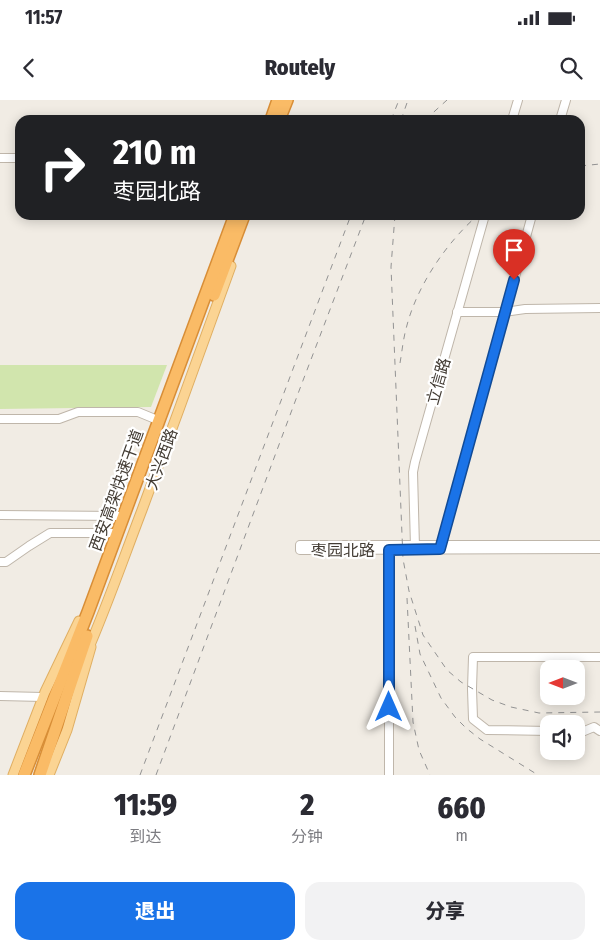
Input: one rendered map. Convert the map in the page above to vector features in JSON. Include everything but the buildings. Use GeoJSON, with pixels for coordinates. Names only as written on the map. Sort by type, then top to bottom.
{"type":"FeatureCollection","features":[{"type":"Feature","properties":{"kind":"highway"},"geometry":{"type":"LineString","coordinates":[[273,115],[278,100]]}},
{"type":"Feature","properties":{"kind":"highway"},"geometry":{"type":"LineString","coordinates":[[282,115],[287,100]]}},
{"type":"Feature","properties":{"kind":"highway","name":"西安高架快速干道"},"geometry":{"type":"LineString","coordinates":[[92,613],[233,220]]}},
{"type":"Feature","properties":{"kind":"highway","name":"西安高架快速干道"},"geometry":{"type":"LineString","coordinates":[[40,775],[60,699],[242,220]]}},
{"type":"Feature","properties":{"kind":"highway","name":"西安高架快速干道"},"geometry":{"type":"LineString","coordinates":[[24,775],[33,749],[60,699]]}},
{"type":"Feature","properties":{"kind":"main road"},"geometry":{"type":"LineString","coordinates":[[269,115],[274,100]]}},
{"type":"Feature","properties":{"kind":"main road"},"geometry":{"type":"LineString","coordinates":[[286,115],[292,100]]}},
{"type":"Feature","properties":{"kind":"main road","name":"大兴西路"},"geometry":{"type":"LineString","coordinates":[[60,699],[79,621],[229,220]]}},
{"type":"Feature","properties":{"kind":"main road","name":"大兴西路"},"geometry":{"type":"LineString","coordinates":[[60,699],[96,630],[184,398],[247,220]]}},
{"type":"Feature","properties":{"kind":"main road"},"geometry":{"type":"LineString","coordinates":[[13,775],[43,697],[79,621]]}},
{"type":"Feature","properties":{"kind":"main road"},"geometry":{"type":"LineString","coordinates":[[50,775],[74,707],[96,630]]}},
{"type":"Feature","properties":{"kind":"street"},"geometry":{"type":"LineString","coordinates":[[514,115],[518,100]]}},
{"type":"Feature","properties":{"kind":"street"},"geometry":{"type":"LineString","coordinates":[[562,115],[566,100]]}},
{"type":"Feature","properties":{"kind":"street"},"geometry":{"type":"LineString","coordinates":[[0,158],[15,158]]}},
{"type":"Feature","properties":{"kind":"street","name":"立信路"},"geometry":{"type":"LineString","coordinates":[[416,547],[412,472],[414,462],[484,220]]}},
{"type":"Feature","properties":{"kind":"street"},"geometry":{"type":"LineString","coordinates":[[441,547],[531,220]]}},
{"type":"Feature","properties":{"kind":"street"},"geometry":{"type":"LineString","coordinates":[[458,312],[600,308]]}},
{"type":"Feature","properties":{"kind":"street"},"geometry":{"type":"LineString","coordinates":[[0,419],[58,419],[78,412],[138,412],[155,419]]}},
{"type":"Feature","properties":{"kind":"street"},"geometry":{"type":"LineString","coordinates":[[0,515],[119,516]]}},
{"type":"Feature","properties":{"kind":"street"},"geometry":{"type":"LineString","coordinates":[[0,562],[6,562],[50,534],[112,533]]}},
{"type":"Feature","properties":{"kind":"street","name":"枣园北路"},"geometry":{"type":"LineString","coordinates":[[389,547],[300,550],[300,545],[441,547],[600,545]]}},
{"type":"Feature","properties":{"kind":"street"},"geometry":{"type":"LineString","coordinates":[[389,547],[389,775]]}},
{"type":"Feature","properties":{"kind":"street","name":"枣园北路"},"geometry":{"type":"LineString","coordinates":[[441,547],[600,549]]}},
{"type":"Feature","properties":{"kind":"street"},"geometry":{"type":"LineString","coordinates":[[540,731],[487,730],[473,719],[473,657],[600,657]]}},
{"type":"Feature","properties":{"kind":"street"},"geometry":{"type":"LineString","coordinates":[[0,696],[43,697]]}},
{"type":"Feature","properties":{"kind":"street"},"geometry":{"type":"LineString","coordinates":[[585,731],[594,727],[600,730]]}},
{"type":"Feature","properties":{"kind":"green space"},"geometry":{"type":"Polygon","coordinates":[[[0,365],[167,365],[151,407],[0,409],[0,365]]]}},
{"type":"Feature","properties":{"kind":"railway"},"geometry":{"type":"LineString","coordinates":[[393,115],[399,100]]}},
{"type":"Feature","properties":{"kind":"railway"},"geometry":{"type":"LineString","coordinates":[[403,115],[408,100]]}},
{"type":"Feature","properties":{"kind":"railway"},"geometry":{"type":"LineString","coordinates":[[430,115],[447,100]]}},
{"type":"Feature","properties":{"kind":"railway"},"geometry":{"type":"LineString","coordinates":[[585,166],[600,164]]}},
{"type":"Feature","properties":{"kind":"railway"},"geometry":{"type":"LineString","coordinates":[[140,775],[349,220]]}},
{"type":"Feature","properties":{"kind":"railway"},"geometry":{"type":"LineString","coordinates":[[156,775],[364,220]]}},
{"type":"Feature","properties":{"kind":"railway"},"geometry":{"type":"LineString","coordinates":[[395,220],[391,267],[403,559],[409,591],[423,635],[447,670],[461,682],[492,700],[511,707],[539,713],[600,712]]}},
{"type":"Feature","properties":{"kind":"railway"},"geometry":{"type":"LineString","coordinates":[[400,363],[405,333],[417,297],[444,252],[473,220]]}},
{"type":"Feature","properties":{"kind":"railway"},"geometry":{"type":"LineString","coordinates":[[407,598],[413,722],[419,750],[430,775]]}},
{"type":"Feature","properties":{"kind":"railway"},"geometry":{"type":"LineString","coordinates":[[415,626],[420,654],[441,698],[455,717],[480,739],[538,775]]}},
{"type":"Feature","properties":{"kind":"route"},"geometry":{"type":"LineString","coordinates":[[389,707],[389,550],[440,549],[514,280]]}}]}
